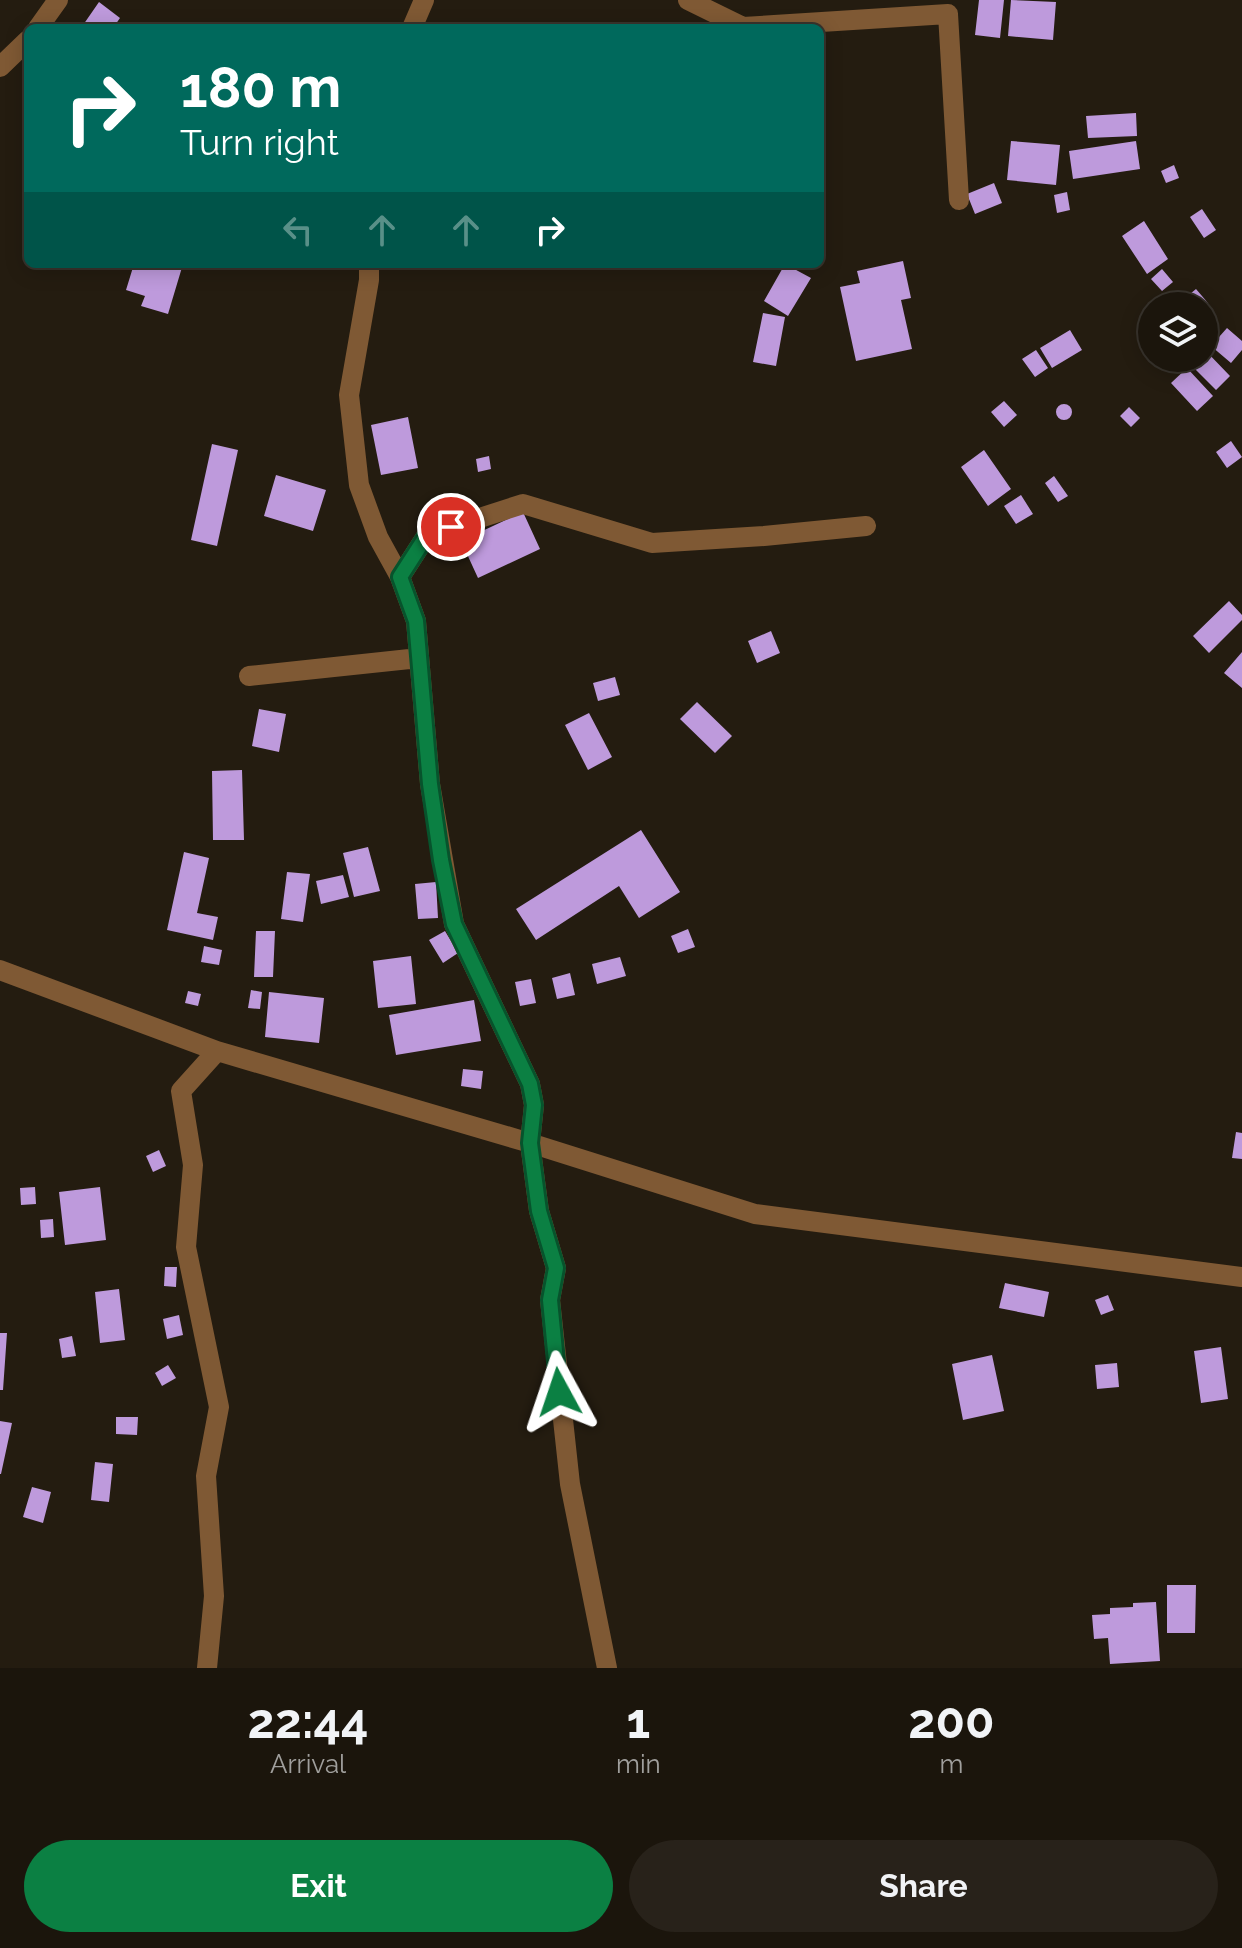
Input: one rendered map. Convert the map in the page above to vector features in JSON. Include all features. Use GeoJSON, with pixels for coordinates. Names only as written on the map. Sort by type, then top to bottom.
{"type":"FeatureCollection","features":[{"type":"Feature","properties":{"kind":"street"},"geometry":{"type":"LineString","coordinates":[[41,24],[58,0]]}},
{"type":"Feature","properties":{"kind":"street"},"geometry":{"type":"LineString","coordinates":[[414,24],[424,0]]}},
{"type":"Feature","properties":{"kind":"street"},"geometry":{"type":"LineString","coordinates":[[688,0],[737,24]]}},
{"type":"Feature","properties":{"kind":"street"},"geometry":{"type":"LineString","coordinates":[[790,24],[948,14],[959,200]]}},
{"type":"Feature","properties":{"kind":"street"},"geometry":{"type":"LineString","coordinates":[[0,67],[24,44]]}},
{"type":"Feature","properties":{"kind":"street"},"geometry":{"type":"LineString","coordinates":[[369,268],[349,395],[359,485],[378,537],[400,577],[416,621],[430,784],[454,924],[530,1084],[534,1105],[530,1143],[539,1211],[556,1268],[550,1300],[570,1484],[607,1668]]}},
{"type":"Feature","properties":{"kind":"street"},"geometry":{"type":"LineString","coordinates":[[400,577],[427,535],[523,504],[652,543],[866,526]]}},
{"type":"Feature","properties":{"kind":"street"},"geometry":{"type":"LineString","coordinates":[[249,676],[419,658]]}},
{"type":"Feature","properties":{"kind":"street"},"geometry":{"type":"LineString","coordinates":[[0,970],[217,1051],[530,1143],[755,1214],[1242,1277]]}},
{"type":"Feature","properties":{"kind":"street"},"geometry":{"type":"LineString","coordinates":[[207,1668],[214,1596],[206,1476],[219,1407],[186,1247],[193,1165],[181,1091],[217,1051]]}},
{"type":"Feature","properties":{"kind":"building"},"geometry":{"type":"Polygon","coordinates":[[[979,0],[1004,0],[1000,38],[975,35],[979,0]]]}},
{"type":"Feature","properties":{"kind":"building"},"geometry":{"type":"Polygon","coordinates":[[[1011,0],[1056,2],[1053,40],[1008,36],[1011,0]]]}},
{"type":"Feature","properties":{"kind":"building"},"geometry":{"type":"Polygon","coordinates":[[[99,2],[120,18],[116,24],[84,24],[99,2]]]}},
{"type":"Feature","properties":{"kind":"building"},"geometry":{"type":"Polygon","coordinates":[[[1136,113],[1137,136],[1088,138],[1086,116],[1136,113]]]}},
{"type":"Feature","properties":{"kind":"building"},"geometry":{"type":"Polygon","coordinates":[[[1011,141],[1060,145],[1056,185],[1007,180],[1011,141]]]}},
{"type":"Feature","properties":{"kind":"building"},"geometry":{"type":"Polygon","coordinates":[[[1136,141],[1140,169],[1073,179],[1069,151],[1136,141]]]}},
{"type":"Feature","properties":{"kind":"building"},"geometry":{"type":"Polygon","coordinates":[[[1174,165],[1179,178],[1166,183],[1161,171],[1174,165]]]}},
{"type":"Feature","properties":{"kind":"building"},"geometry":{"type":"Polygon","coordinates":[[[994,183],[1002,203],[975,214],[967,194],[994,183]]]}},
{"type":"Feature","properties":{"kind":"building"},"geometry":{"type":"Polygon","coordinates":[[[1067,192],[1070,210],[1057,213],[1054,195],[1067,192]]]}},
{"type":"Feature","properties":{"kind":"building"},"geometry":{"type":"Polygon","coordinates":[[[1202,209],[1216,230],[1204,238],[1190,217],[1202,209]]]}},
{"type":"Feature","properties":{"kind":"building"},"geometry":{"type":"Polygon","coordinates":[[[1144,221],[1168,259],[1147,274],[1122,236],[1144,221]]]}},
{"type":"Feature","properties":{"kind":"building"},"geometry":{"type":"Polygon","coordinates":[[[903,261],[911,298],[901,300],[912,349],[856,361],[840,287],[860,283],[857,271],[903,261]]]}},
{"type":"Feature","properties":{"kind":"building"},"geometry":{"type":"Polygon","coordinates":[[[133,268],[182,268],[168,314],[141,306],[145,296],[126,290],[133,268]]]}},
{"type":"Feature","properties":{"kind":"building"},"geometry":{"type":"Polygon","coordinates":[[[783,268],[792,268],[811,278],[788,316],[764,301],[783,268]]]}},
{"type":"Feature","properties":{"kind":"building"},"geometry":{"type":"Polygon","coordinates":[[[1162,269],[1173,282],[1162,291],[1151,279],[1162,269]]]}},
{"type":"Feature","properties":{"kind":"building"},"geometry":{"type":"Polygon","coordinates":[[[763,313],[785,317],[776,366],[753,362],[763,313]]]}},
{"type":"Feature","properties":{"kind":"building"},"geometry":{"type":"Polygon","coordinates":[[[1227,328],[1242,341],[1242,350],[1231,363],[1218,352],[1218,338],[1227,328]]]}},
{"type":"Feature","properties":{"kind":"building"},"geometry":{"type":"Polygon","coordinates":[[[1070,330],[1082,350],[1052,368],[1040,348],[1070,330]]]}},
{"type":"Feature","properties":{"kind":"building"},"geometry":{"type":"Polygon","coordinates":[[[1036,350],[1048,368],[1035,377],[1022,359],[1036,350]]]}},
{"type":"Feature","properties":{"kind":"building"},"geometry":{"type":"Polygon","coordinates":[[[1218,364],[1230,376],[1216,390],[1198,372],[1218,372],[1218,364]]]}},
{"type":"Feature","properties":{"kind":"building"},"geometry":{"type":"Polygon","coordinates":[[[1183,372],[1191,372],[1213,396],[1197,411],[1171,383],[1183,372]]]}},
{"type":"Feature","properties":{"kind":"building"},"geometry":{"type":"Polygon","coordinates":[[[1004,401],[1017,415],[1004,427],[991,412],[1004,401]]]}},
{"type":"Feature","properties":{"kind":"building"},"geometry":{"type":"Polygon","coordinates":[[[1061,404],[1067,404],[1072,412],[1070,418],[1061,420],[1056,415],[1056,409],[1061,404]]]}},
{"type":"Feature","properties":{"kind":"building"},"geometry":{"type":"Polygon","coordinates":[[[1129,407],[1140,418],[1131,427],[1120,416],[1129,407]]]}},
{"type":"Feature","properties":{"kind":"building"},"geometry":{"type":"Polygon","coordinates":[[[408,417],[418,468],[381,475],[371,425],[408,417]]]}},
{"type":"Feature","properties":{"kind":"building"},"geometry":{"type":"Polygon","coordinates":[[[1231,441],[1242,457],[1227,468],[1216,452],[1231,441]]]}},
{"type":"Feature","properties":{"kind":"building"},"geometry":{"type":"Polygon","coordinates":[[[212,444],[238,450],[217,546],[191,540],[212,444]]]}},
{"type":"Feature","properties":{"kind":"building"},"geometry":{"type":"Polygon","coordinates":[[[984,450],[1011,489],[988,506],[961,467],[984,450]]]}},
{"type":"Feature","properties":{"kind":"building"},"geometry":{"type":"Polygon","coordinates":[[[489,456],[491,469],[478,472],[476,459],[489,456]]]}},
{"type":"Feature","properties":{"kind":"building"},"geometry":{"type":"Polygon","coordinates":[[[276,475],[326,490],[313,531],[264,516],[276,475]]]}},
{"type":"Feature","properties":{"kind":"building"},"geometry":{"type":"Polygon","coordinates":[[[1054,476],[1068,496],[1058,502],[1045,483],[1054,476]]]}},
{"type":"Feature","properties":{"kind":"building"},"geometry":{"type":"Polygon","coordinates":[[[1021,495],[1033,514],[1016,524],[1004,506],[1021,495]]]}},
{"type":"Feature","properties":{"kind":"building"},"geometry":{"type":"Polygon","coordinates":[[[523,512],[540,549],[478,578],[461,541],[523,512]]]}},
{"type":"Feature","properties":{"kind":"building"},"geometry":{"type":"Polygon","coordinates":[[[1229,601],[1242,615],[1242,620],[1209,653],[1193,636],[1229,601]]]}},
{"type":"Feature","properties":{"kind":"building"},"geometry":{"type":"Polygon","coordinates":[[[771,631],[780,653],[757,663],[748,641],[771,631]]]}},
{"type":"Feature","properties":{"kind":"building"},"geometry":{"type":"Polygon","coordinates":[[[1242,652],[1242,688],[1224,673],[1242,652]]]}},
{"type":"Feature","properties":{"kind":"building"},"geometry":{"type":"Polygon","coordinates":[[[615,677],[620,695],[598,701],[593,683],[615,677]]]}},
{"type":"Feature","properties":{"kind":"building"},"geometry":{"type":"Polygon","coordinates":[[[697,702],[732,736],[715,753],[680,719],[697,702]]]}},
{"type":"Feature","properties":{"kind":"building"},"geometry":{"type":"Polygon","coordinates":[[[259,709],[286,714],[279,752],[252,746],[259,709]]]}},
{"type":"Feature","properties":{"kind":"building"},"geometry":{"type":"Polygon","coordinates":[[[589,713],[612,757],[588,770],[565,725],[589,713]]]}},
{"type":"Feature","properties":{"kind":"building"},"geometry":{"type":"Polygon","coordinates":[[[242,770],[244,840],[213,840],[212,771],[242,770]]]}},
{"type":"Feature","properties":{"kind":"building"},"geometry":{"type":"Polygon","coordinates":[[[641,830],[680,892],[639,918],[619,886],[536,940],[516,909],[641,830]]]}},
{"type":"Feature","properties":{"kind":"building"},"geometry":{"type":"Polygon","coordinates":[[[368,847],[380,891],[354,897],[343,853],[368,847]]]}},
{"type":"Feature","properties":{"kind":"building"},"geometry":{"type":"Polygon","coordinates":[[[184,852],[209,858],[197,913],[218,917],[213,940],[167,930],[184,852]]]}},
{"type":"Feature","properties":{"kind":"building"},"geometry":{"type":"Polygon","coordinates":[[[287,872],[310,874],[303,922],[281,919],[287,872]]]}},
{"type":"Feature","properties":{"kind":"building"},"geometry":{"type":"Polygon","coordinates":[[[343,875],[349,897],[321,904],[316,881],[343,875]]]}},
{"type":"Feature","properties":{"kind":"building"},"geometry":{"type":"Polygon","coordinates":[[[436,882],[438,918],[418,919],[415,884],[436,882]]]}},
{"type":"Feature","properties":{"kind":"building"},"geometry":{"type":"Polygon","coordinates":[[[688,929],[695,947],[678,953],[671,936],[688,929]]]}},
{"type":"Feature","properties":{"kind":"building"},"geometry":{"type":"Polygon","coordinates":[[[256,931],[275,931],[273,977],[254,977],[256,931]]]}},
{"type":"Feature","properties":{"kind":"building"},"geometry":{"type":"Polygon","coordinates":[[[445,931],[458,953],[443,963],[429,940],[445,931]]]}},
{"type":"Feature","properties":{"kind":"building"},"geometry":{"type":"Polygon","coordinates":[[[204,946],[222,950],[219,965],[201,962],[204,946]]]}},
{"type":"Feature","properties":{"kind":"building"},"geometry":{"type":"Polygon","coordinates":[[[411,956],[416,1004],[378,1008],[373,961],[411,956]]]}},
{"type":"Feature","properties":{"kind":"building"},"geometry":{"type":"Polygon","coordinates":[[[620,957],[626,976],[597,984],[592,964],[620,957]]]}},
{"type":"Feature","properties":{"kind":"building"},"geometry":{"type":"Polygon","coordinates":[[[570,973],[575,995],[557,999],[552,978],[570,973]]]}},
{"type":"Feature","properties":{"kind":"building"},"geometry":{"type":"Polygon","coordinates":[[[531,979],[536,1003],[520,1006],[515,982],[531,979]]]}},
{"type":"Feature","properties":{"kind":"building"},"geometry":{"type":"Polygon","coordinates":[[[251,990],[262,992],[260,1009],[248,1008],[251,990]]]}},
{"type":"Feature","properties":{"kind":"building"},"geometry":{"type":"Polygon","coordinates":[[[188,991],[201,994],[198,1006],[185,1003],[188,991]]]}},
{"type":"Feature","properties":{"kind":"building"},"geometry":{"type":"Polygon","coordinates":[[[269,992],[324,998],[319,1043],[265,1037],[269,992]]]}},
{"type":"Feature","properties":{"kind":"building"},"geometry":{"type":"Polygon","coordinates":[[[474,1000],[481,1041],[396,1055],[389,1015],[474,1000]]]}},
{"type":"Feature","properties":{"kind":"building"},"geometry":{"type":"Polygon","coordinates":[[[463,1069],[483,1071],[481,1089],[461,1086],[463,1069]]]}},
{"type":"Feature","properties":{"kind":"building"},"geometry":{"type":"Polygon","coordinates":[[[1236,1132],[1242,1133],[1242,1159],[1232,1158],[1236,1132]]]}},
{"type":"Feature","properties":{"kind":"building"},"geometry":{"type":"Polygon","coordinates":[[[159,1150],[166,1166],[153,1172],[146,1156],[159,1150]]]}},
{"type":"Feature","properties":{"kind":"building"},"geometry":{"type":"Polygon","coordinates":[[[35,1187],[36,1204],[21,1205],[20,1188],[35,1187]]]}},
{"type":"Feature","properties":{"kind":"building"},"geometry":{"type":"Polygon","coordinates":[[[100,1187],[106,1240],[65,1245],[59,1192],[100,1187]]]}},
{"type":"Feature","properties":{"kind":"building"},"geometry":{"type":"Polygon","coordinates":[[[53,1219],[54,1237],[41,1238],[40,1220],[53,1219]]]}},
{"type":"Feature","properties":{"kind":"building"},"geometry":{"type":"Polygon","coordinates":[[[165,1267],[177,1267],[176,1287],[164,1286],[165,1267]]]}},
{"type":"Feature","properties":{"kind":"building"},"geometry":{"type":"Polygon","coordinates":[[[1005,1283],[1049,1292],[1044,1317],[999,1308],[1005,1283]]]}},
{"type":"Feature","properties":{"kind":"building"},"geometry":{"type":"Polygon","coordinates":[[[119,1289],[125,1340],[100,1343],[95,1292],[119,1289]]]}},
{"type":"Feature","properties":{"kind":"building"},"geometry":{"type":"Polygon","coordinates":[[[1108,1295],[1114,1310],[1101,1315],[1095,1300],[1108,1295]]]}},
{"type":"Feature","properties":{"kind":"building"},"geometry":{"type":"Polygon","coordinates":[[[179,1315],[183,1335],[167,1339],[163,1319],[179,1315]]]}},
{"type":"Feature","properties":{"kind":"building"},"geometry":{"type":"Polygon","coordinates":[[[0,1333],[7,1333],[3,1390],[0,1390],[0,1333]]]}},
{"type":"Feature","properties":{"kind":"building"},"geometry":{"type":"Polygon","coordinates":[[[72,1336],[76,1356],[62,1358],[59,1339],[72,1336]]]}},
{"type":"Feature","properties":{"kind":"building"},"geometry":{"type":"Polygon","coordinates":[[[1221,1347],[1228,1399],[1201,1403],[1194,1351],[1221,1347]]]}},
{"type":"Feature","properties":{"kind":"building"},"geometry":{"type":"Polygon","coordinates":[[[992,1355],[1004,1411],[963,1420],[952,1364],[992,1355]]]}},
{"type":"Feature","properties":{"kind":"building"},"geometry":{"type":"Polygon","coordinates":[[[1117,1363],[1119,1387],[1097,1389],[1095,1365],[1117,1363]]]}},
{"type":"Feature","properties":{"kind":"building"},"geometry":{"type":"Polygon","coordinates":[[[168,1365],[176,1378],[162,1386],[155,1373],[168,1365]]]}},
{"type":"Feature","properties":{"kind":"building"},"geometry":{"type":"Polygon","coordinates":[[[116,1417],[138,1417],[137,1435],[116,1434],[116,1417]]]}},
{"type":"Feature","properties":{"kind":"building"},"geometry":{"type":"Polygon","coordinates":[[[0,1421],[12,1423],[1,1474],[0,1474],[0,1421]]]}},
{"type":"Feature","properties":{"kind":"building"},"geometry":{"type":"Polygon","coordinates":[[[95,1462],[113,1464],[109,1502],[91,1500],[95,1462]]]}},
{"type":"Feature","properties":{"kind":"building"},"geometry":{"type":"Polygon","coordinates":[[[32,1487],[51,1492],[43,1523],[23,1517],[32,1487]]]}},
{"type":"Feature","properties":{"kind":"building"},"geometry":{"type":"Polygon","coordinates":[[[1167,1585],[1196,1585],[1195,1633],[1167,1633],[1167,1585]]]}},
{"type":"Feature","properties":{"kind":"building"},"geometry":{"type":"Polygon","coordinates":[[[1156,1602],[1160,1661],[1110,1664],[1108,1638],[1094,1639],[1092,1615],[1110,1614],[1110,1608],[1133,1607],[1133,1603],[1156,1602]]]}},
{"type":"Feature","properties":{"kind":"route"},"geometry":{"type":"LineString","coordinates":[[451,527],[427,535],[400,577],[416,621],[430,784],[454,924],[530,1084],[534,1105],[530,1143],[539,1211],[556,1268],[550,1300],[559,1392]]}}]}
